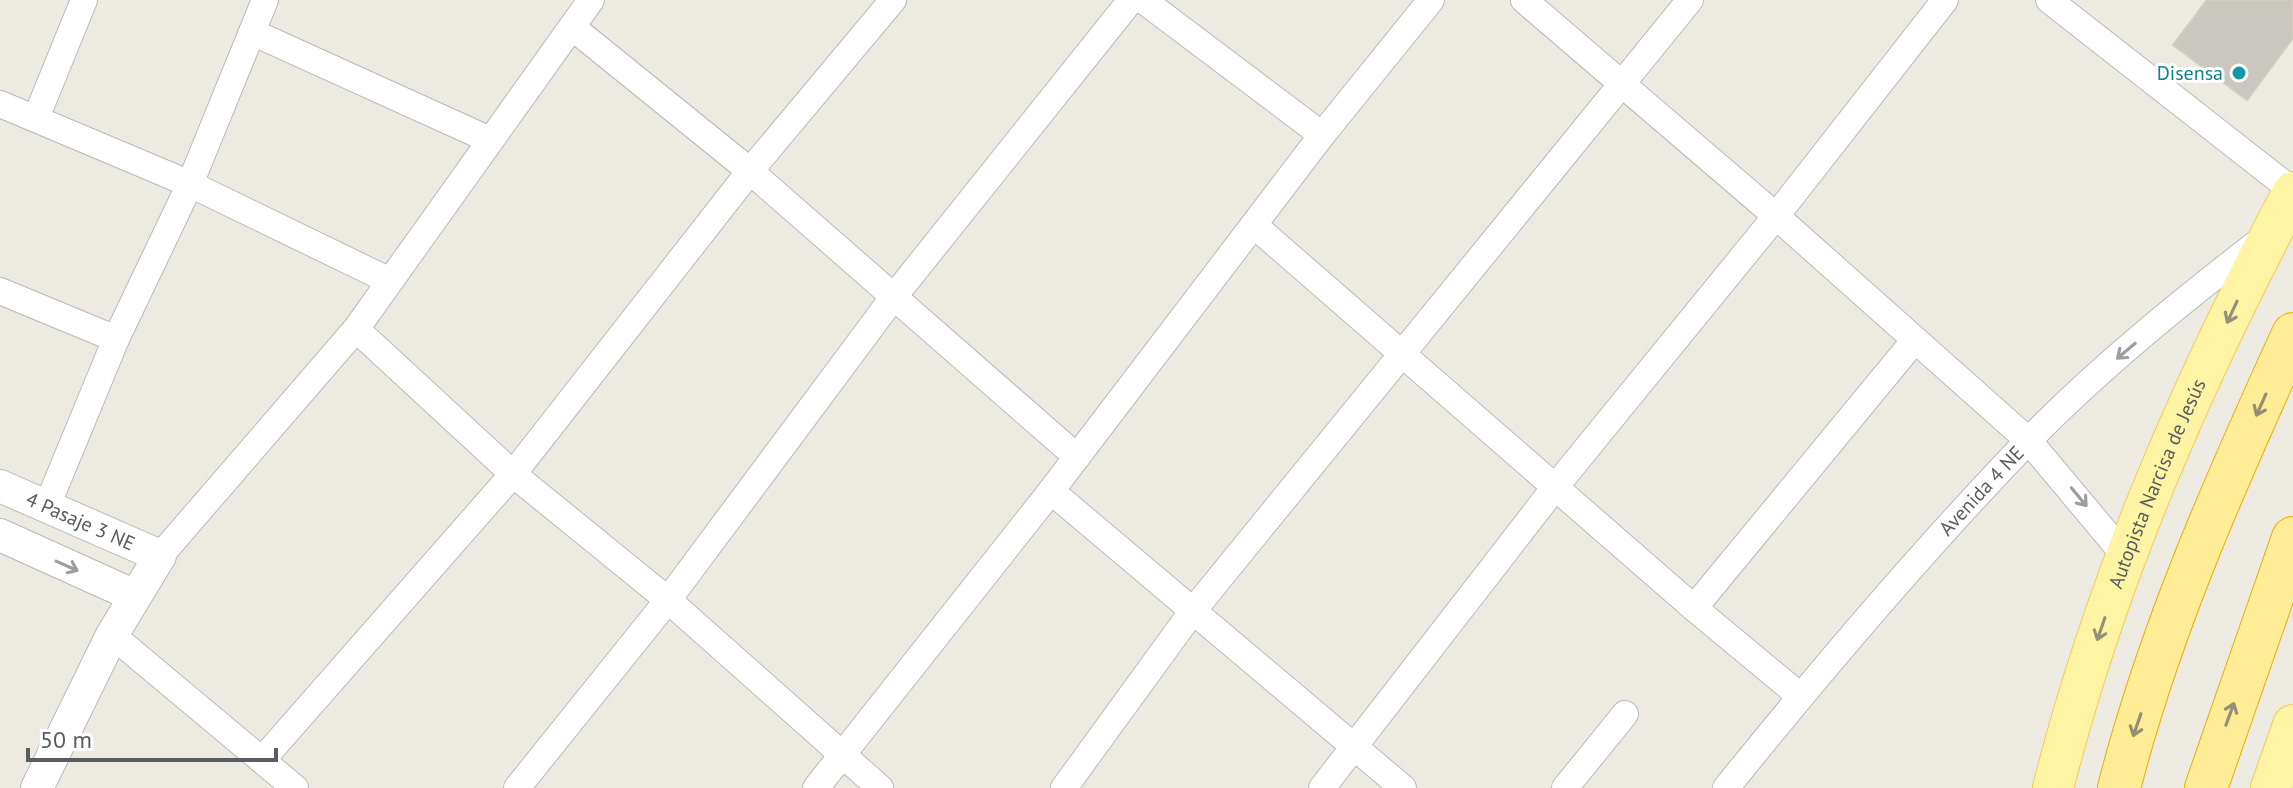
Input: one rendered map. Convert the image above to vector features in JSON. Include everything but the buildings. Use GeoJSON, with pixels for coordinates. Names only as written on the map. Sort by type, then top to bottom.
{"type":"FeatureCollection","features":[{"type":"Feature","properties":{"kind":"highway"},"geometry":{"type":"LineString","coordinates":[[2119,788],[2132,737],[2216,502],[2293,334]]}},
{"type":"Feature","properties":{"kind":"highway"},"geometry":{"type":"LineString","coordinates":[[2206,788],[2293,538]]}},
{"type":"Feature","properties":{"kind":"main road","name":"Autopista Narcisa de Jesús"},"geometry":{"type":"LineString","coordinates":[[2053,788],[2071,718],[2157,473],[2293,192]]}},
{"type":"Feature","properties":{"kind":"main road"},"geometry":{"type":"LineString","coordinates":[[2271,788],[2293,725]]}},
{"type":"Feature","properties":{"kind":"street"},"geometry":{"type":"LineString","coordinates":[[36,118],[84,0]]}},
{"type":"Feature","properties":{"kind":"street"},"geometry":{"type":"LineString","coordinates":[[47,506],[116,339],[190,184],[265,0]]}},
{"type":"Feature","properties":{"kind":"street"},"geometry":{"type":"LineString","coordinates":[[37,788],[112,635],[160,556],[356,329],[388,280],[591,0]]}},
{"type":"Feature","properties":{"kind":"street"},"geometry":{"type":"LineString","coordinates":[[262,760],[513,474],[750,171],[893,0]]}},
{"type":"Feature","properties":{"kind":"street"},"geometry":{"type":"LineString","coordinates":[[517,788],[668,600],[892,299],[1131,0]]}},
{"type":"Feature","properties":{"kind":"street"},"geometry":{"type":"LineString","coordinates":[[1143,0],[1322,135]]}},
{"type":"Feature","properties":{"kind":"street"},"geometry":{"type":"LineString","coordinates":[[816,788],[1051,491],[1322,135],[1431,0]]}},
{"type":"Feature","properties":{"kind":"street"},"geometry":{"type":"LineString","coordinates":[[1524,0],[1776,216],[2029,441],[2077,494],[2126,557]]}},
{"type":"Feature","properties":{"kind":"street"},"geometry":{"type":"LineString","coordinates":[[1064,788],[1192,612],[1690,0]]}},
{"type":"Feature","properties":{"kind":"street"},"geometry":{"type":"LineString","coordinates":[[1322,788],[1556,486],[1776,216],[1945,0]]}},
{"type":"Feature","properties":{"kind":"street"},"geometry":{"type":"LineString","coordinates":[[2049,0],[2293,192]]}},
{"type":"Feature","properties":{"kind":"street"},"geometry":{"type":"LineString","coordinates":[[572,27],[750,171],[892,299],[1077,457]]}},
{"type":"Feature","properties":{"kind":"street"},"geometry":{"type":"LineString","coordinates":[[252,32],[490,140]]}},
{"type":"Feature","properties":{"kind":"street"},"geometry":{"type":"LineString","coordinates":[[0,104],[190,184],[388,280]]}},
{"type":"Feature","properties":{"kind":"street"},"geometry":{"type":"LineString","coordinates":[[1255,226],[1403,351],[1694,608],[1800,696]]}},
{"type":"Feature","properties":{"kind":"street","name":"Avenida 4 NE"},"geometry":{"type":"LineString","coordinates":[[1726,788],[1800,696],[2029,441],[2110,365],[2273,231]]}},
{"type":"Feature","properties":{"kind":"street"},"geometry":{"type":"LineString","coordinates":[[0,291],[116,339]]}},
{"type":"Feature","properties":{"kind":"street"},"geometry":{"type":"LineString","coordinates":[[356,329],[513,474],[668,600],[841,757],[880,788]]}},
{"type":"Feature","properties":{"kind":"street"},"geometry":{"type":"LineString","coordinates":[[1694,608],[1914,341]]}},
{"type":"Feature","properties":{"kind":"street","name":"4 Pasaje 3 NE"},"geometry":{"type":"LineString","coordinates":[[0,486],[160,556]]}},
{"type":"Feature","properties":{"kind":"street"},"geometry":{"type":"LineString","coordinates":[[1051,491],[1403,788]]}},
{"type":"Feature","properties":{"kind":"street"},"geometry":{"type":"LineString","coordinates":[[0,535],[135,596]]}},
{"type":"Feature","properties":{"kind":"street"},"geometry":{"type":"LineString","coordinates":[[112,635],[295,788]]}},
{"type":"Feature","properties":{"kind":"street"},"geometry":{"type":"LineString","coordinates":[[1565,788],[1625,714]]}},
{"type":"Feature","properties":{"kind":"place","name":"Disensa"},"geometry":{"type":"Point","coordinates":[2239,73]}}]}
